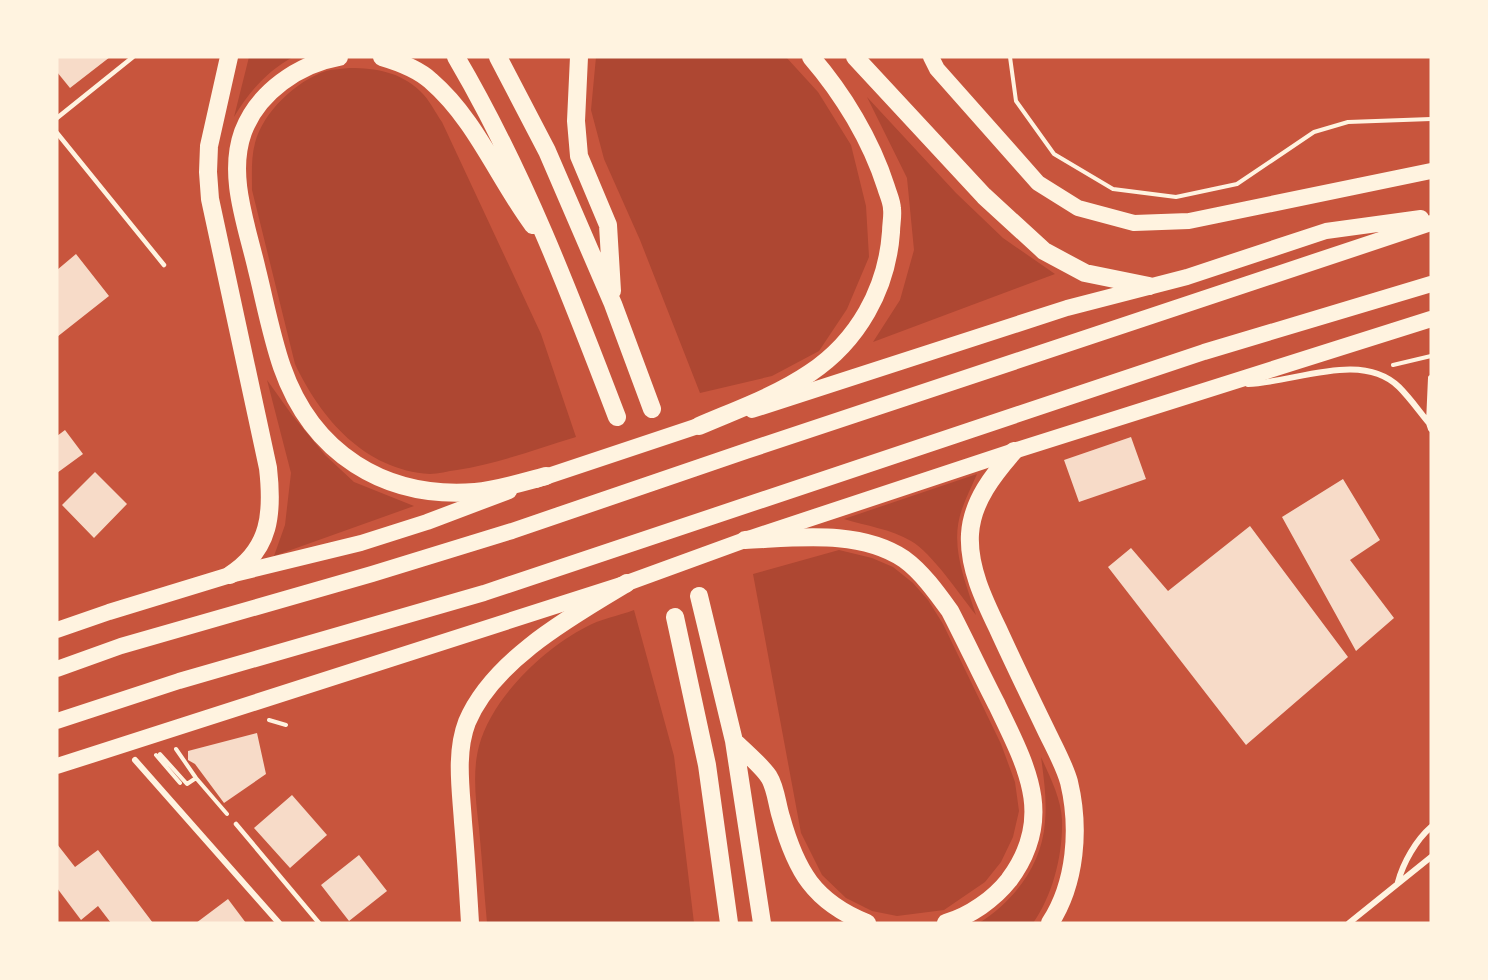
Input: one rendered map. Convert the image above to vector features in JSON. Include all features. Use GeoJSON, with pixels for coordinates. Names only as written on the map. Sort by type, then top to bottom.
{"type":"FeatureCollection","features":[{"type":"Feature","properties":{"kind":"highway"},"geometry":{"type":"LineString","coordinates":[[229,57],[209,146],[210,199],[268,468],[271,492],[265,536],[244,566],[230,575]]}},
{"type":"Feature","properties":{"kind":"highway"},"geometry":{"type":"LineString","coordinates":[[339,57],[322,60],[293,74],[271,92],[255,109],[243,132],[237,159],[238,190],[273,334],[282,367],[294,396],[334,450],[360,469],[395,484],[428,491],[460,493],[478,492],[546,476]]}},
{"type":"Feature","properties":{"kind":"highway"},"geometry":{"type":"LineString","coordinates":[[382,57],[402,63],[430,80],[457,108],[516,203],[554,252]]}},
{"type":"Feature","properties":{"kind":"highway"},"geometry":{"type":"LineString","coordinates":[[456,57],[505,146],[554,252],[617,417]]}},
{"type":"Feature","properties":{"kind":"highway"},"geometry":{"type":"LineString","coordinates":[[498,57],[547,151],[613,304],[652,409]]}},
{"type":"Feature","properties":{"kind":"highway"},"geometry":{"type":"LineString","coordinates":[[579,57],[576,121],[579,156],[608,225],[613,304]]}},
{"type":"Feature","properties":{"kind":"highway"},"geometry":{"type":"LineString","coordinates":[[699,426],[789,387],[812,372],[830,358],[860,324],[879,292],[889,256],[892,208],[880,168],[851,111],[811,57]]}},
{"type":"Feature","properties":{"kind":"highway"},"geometry":{"type":"LineString","coordinates":[[855,57],[984,196],[1044,250],[1084,273],[1149,286]]}},
{"type":"Feature","properties":{"kind":"highway"},"geometry":{"type":"LineString","coordinates":[[931,57],[937,69],[1038,183],[1078,208],[1134,223],[1189,221],[1431,171]]}},
{"type":"Feature","properties":{"kind":"highway"},"geometry":{"type":"LineString","coordinates":[[57,630],[230,575],[372,540],[467,508],[546,476],[1067,308],[1187,277],[1326,231],[1431,217]]}},
{"type":"Feature","properties":{"kind":"highway"},"geometry":{"type":"LineString","coordinates":[[57,669],[121,646],[512,531],[1431,223]]}},
{"type":"Feature","properties":{"kind":"highway"},"geometry":{"type":"LineString","coordinates":[[57,721],[179,681],[404,618],[484,593],[1182,359],[1431,284]]}},
{"type":"Feature","properties":{"kind":"highway"},"geometry":{"type":"LineString","coordinates":[[57,765],[627,583],[745,540],[1014,451],[1431,319]]}},
{"type":"Feature","properties":{"kind":"highway"},"geometry":{"type":"LineString","coordinates":[[1014,451],[993,476],[974,511],[970,534],[972,562],[987,607],[1068,780],[1074,817],[1074,854],[1066,888],[1050,923]]}},
{"type":"Feature","properties":{"kind":"highway"},"geometry":{"type":"LineString","coordinates":[[745,540],[818,538],[857,541],[879,546],[906,561],[936,592],[950,611],[1025,765],[1033,808],[1028,844],[1019,867],[1002,889],[974,911],[946,923]]}},
{"type":"Feature","properties":{"kind":"highway"},"geometry":{"type":"LineString","coordinates":[[470,923],[460,771],[462,743],[467,723],[483,695],[508,667],[535,643],[571,617],[627,583]]}},
{"type":"Feature","properties":{"kind":"highway"},"geometry":{"type":"LineString","coordinates":[[699,596],[734,741],[762,923]]}},
{"type":"Feature","properties":{"kind":"highway"},"geometry":{"type":"LineString","coordinates":[[675,617],[707,765],[729,923]]}},
{"type":"Feature","properties":{"kind":"highway"},"geometry":{"type":"LineString","coordinates":[[734,741],[770,777],[786,836],[801,870],[813,887],[819,895],[846,914],[867,923]]}},
{"type":"Feature","properties":{"kind":"street"},"geometry":{"type":"LineString","coordinates":[[1223,384],[1258,384],[1350,369],[1369,370],[1398,386],[1430,426]]}},
{"type":"Feature","properties":{"kind":"street"},"geometry":{"type":"LineString","coordinates":[[1430,426],[1431,378]]}},
{"type":"Feature","properties":{"kind":"street"},"geometry":{"type":"LineString","coordinates":[[135,760],[279,923]]}},
{"type":"Feature","properties":{"kind":"street"},"geometry":{"type":"LineString","coordinates":[[1398,882],[1402,869],[1423,834],[1431,827]]}},
{"type":"Feature","properties":{"kind":"street"},"geometry":{"type":"LineString","coordinates":[[1349,923],[1431,857]]}},
{"type":"Feature","properties":{"kind":"lane"},"geometry":{"type":"LineString","coordinates":[[57,118],[133,57]]}},
{"type":"Feature","properties":{"kind":"lane"},"geometry":{"type":"LineString","coordinates":[[57,133],[164,265]]}},
{"type":"Feature","properties":{"kind":"lane"},"geometry":{"type":"LineString","coordinates":[[236,824],[319,923]]}},
{"type":"Feature","properties":{"kind":"path"},"geometry":{"type":"LineString","coordinates":[[1010,57],[1016,100],[1054,154],[1113,189],[1176,197],[1237,184],[1314,132],[1348,122],[1431,119]]}},
{"type":"Feature","properties":{"kind":"path"},"geometry":{"type":"LineString","coordinates":[[1369,370],[1431,356]]}},
{"type":"Feature","properties":{"kind":"path"},"geometry":{"type":"LineString","coordinates":[[259,723],[269,720],[286,725]]}},
{"type":"Feature","properties":{"kind":"path"},"geometry":{"type":"LineString","coordinates":[[184,742],[174,745],[196,778],[236,824]]}},
{"type":"Feature","properties":{"kind":"path"},"geometry":{"type":"LineString","coordinates":[[155,748],[187,784],[196,778]]}},
{"type":"Feature","properties":{"kind":"shaded area"},"geometry":{"type":"Polygon","coordinates":[[[249,57],[293,57],[259,83],[234,117],[249,57]]]}},
{"type":"Feature","properties":{"kind":"shaded area"},"geometry":{"type":"Polygon","coordinates":[[[596,57],[786,57],[818,92],[851,145],[866,206],[869,257],[847,309],[819,351],[772,376],[700,393],[640,240],[604,159],[591,110],[596,57]]]}},
{"type":"Feature","properties":{"kind":"shaded area"},"geometry":{"type":"Polygon","coordinates":[[[350,68],[378,70],[404,79],[423,94],[442,122],[541,334],[576,437],[502,460],[430,474],[385,463],[366,452],[332,422],[318,404],[295,364],[252,190],[253,154],[259,131],[265,120],[292,90],[326,71],[350,68]]]}},
{"type":"Feature","properties":{"kind":"shaded area"},"geometry":{"type":"Polygon","coordinates":[[[867,97],[956,193],[1003,238],[1055,274],[873,342],[900,300],[914,250],[907,178],[867,97]]]}},
{"type":"Feature","properties":{"kind":"shaded area"},"geometry":{"type":"Polygon","coordinates":[[[267,380],[325,455],[354,482],[414,506],[274,556],[285,525],[291,473],[267,380]]]}},
{"type":"Feature","properties":{"kind":"shaded area"},"geometry":{"type":"Polygon","coordinates":[[[977,474],[962,509],[957,536],[963,576],[976,615],[937,564],[911,541],[895,533],[844,519],[977,474]]]}},
{"type":"Feature","properties":{"kind":"shaded area"},"geometry":{"type":"Polygon","coordinates":[[[839,550],[872,558],[893,567],[913,583],[928,600],[943,624],[1001,744],[1015,782],[1019,811],[1013,837],[1001,862],[985,882],[944,910],[897,916],[872,911],[846,898],[822,875],[801,833],[753,574],[839,550]]]}},
{"type":"Feature","properties":{"kind":"shaded area"},"geometry":{"type":"Polygon","coordinates":[[[634,610],[674,756],[694,923],[487,923],[475,777],[479,746],[486,728],[507,693],[553,648],[591,624],[634,610]]]}},
{"type":"Feature","properties":{"kind":"shaded area"},"geometry":{"type":"Polygon","coordinates":[[[1041,757],[1057,796],[1062,820],[1059,860],[1051,887],[1033,923],[979,923],[1004,904],[1014,893],[1032,867],[1038,853],[1043,838],[1046,814],[1041,757]]]}},
{"type":"Feature","properties":{"kind":"building"},"geometry":{"type":"Polygon","coordinates":[[[57,57],[110,57],[70,88],[57,72],[57,57]]]}},
{"type":"Feature","properties":{"kind":"building"},"geometry":{"type":"Polygon","coordinates":[[[76,254],[109,296],[57,337],[57,270],[76,254]]]}},
{"type":"Feature","properties":{"kind":"building"},"geometry":{"type":"Polygon","coordinates":[[[65,430],[83,454],[57,473],[57,436],[65,430]]]}},
{"type":"Feature","properties":{"kind":"building"},"geometry":{"type":"Polygon","coordinates":[[[1131,437],[1146,479],[1079,502],[1064,460],[1131,437]]]}},
{"type":"Feature","properties":{"kind":"building"},"geometry":{"type":"Polygon","coordinates":[[[95,472],[127,504],[94,538],[62,505],[95,472]]]}},
{"type":"Feature","properties":{"kind":"building"},"geometry":{"type":"Polygon","coordinates":[[[1343,479],[1380,540],[1350,560],[1394,618],[1356,651],[1282,517],[1343,479]]]}},
{"type":"Feature","properties":{"kind":"building"},"geometry":{"type":"Polygon","coordinates":[[[1250,526],[1348,657],[1246,745],[1108,567],[1131,548],[1168,591],[1250,526]]]}},
{"type":"Feature","properties":{"kind":"building"},"geometry":{"type":"Polygon","coordinates":[[[257,733],[266,774],[224,803],[195,764],[188,760],[188,751],[257,733]]]}},
{"type":"Feature","properties":{"kind":"building"},"geometry":{"type":"Polygon","coordinates":[[[292,795],[327,835],[290,868],[254,828],[292,795]]]}},
{"type":"Feature","properties":{"kind":"building"},"geometry":{"type":"Polygon","coordinates":[[[57,844],[75,867],[98,850],[153,923],[111,923],[98,906],[81,920],[57,888],[57,844]]]}},
{"type":"Feature","properties":{"kind":"building"},"geometry":{"type":"Polygon","coordinates":[[[359,855],[387,891],[349,921],[321,885],[359,855]]]}},
{"type":"Feature","properties":{"kind":"building"},"geometry":{"type":"Polygon","coordinates":[[[228,899],[246,923],[196,923],[228,899]]]}}]}
